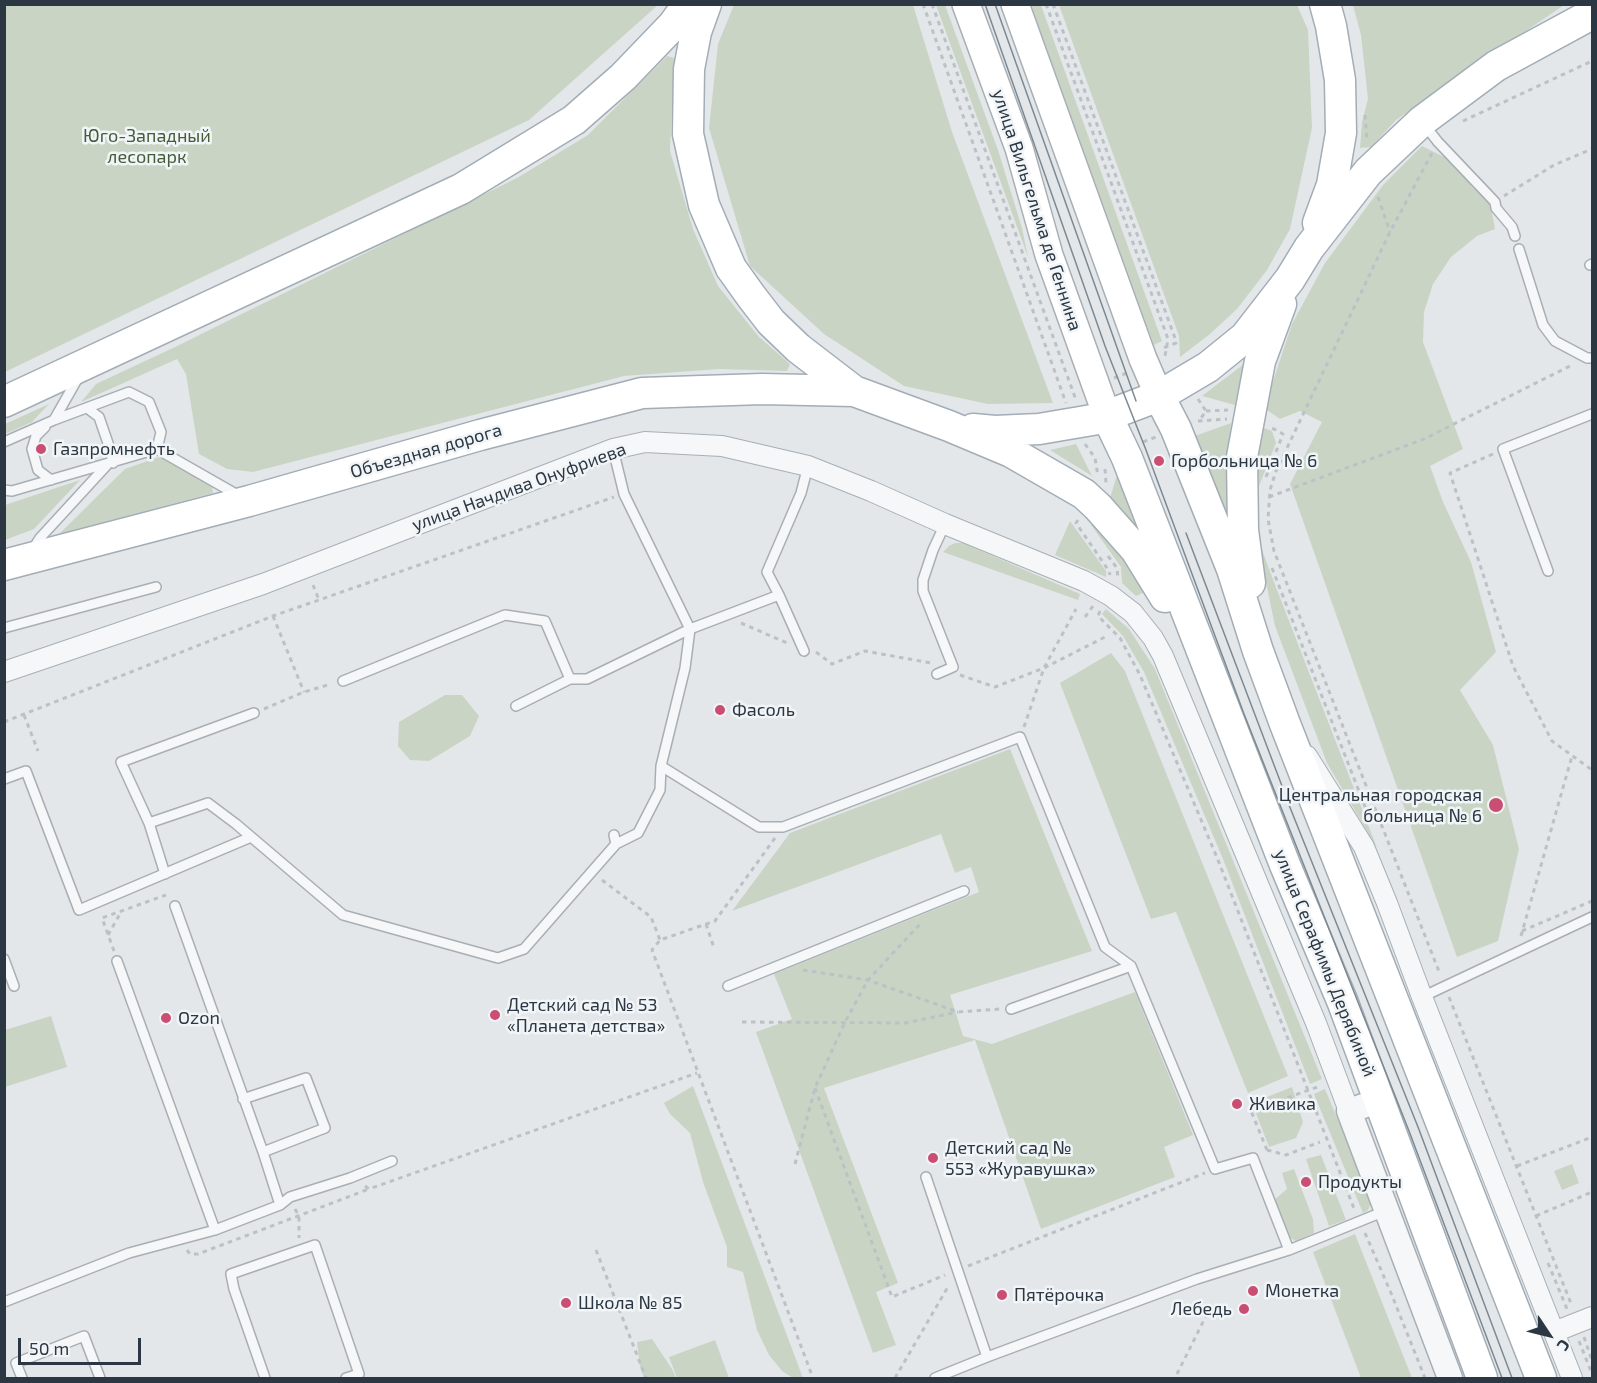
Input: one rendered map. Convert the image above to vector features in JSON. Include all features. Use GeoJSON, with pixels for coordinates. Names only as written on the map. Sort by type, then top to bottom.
{"type":"FeatureCollection","features":[{"type":"Feature","properties":{"kind":"main road"},"geometry":{"type":"LineString","coordinates":[[4,402],[461,189],[574,120],[623,77],[673,25],[688,4]]}},
{"type":"Feature","properties":{"kind":"main road"},"geometry":{"type":"LineString","coordinates":[[706,4],[696,32],[688,69],[688,134],[704,205],[732,268],[771,322],[798,348],[854,391],[1011,452],[1068,484],[1098,507],[1136,550],[1208,666]]}},
{"type":"Feature","properties":{"kind":"main road","name":"улица Вильгельма де Геннина"},"geometry":{"type":"LineString","coordinates":[[966,4],[1019,148],[1085,381],[1107,416]]}},
{"type":"Feature","properties":{"kind":"main road"},"geometry":{"type":"LineString","coordinates":[[1015,4],[1145,362],[1159,396],[1187,425],[1258,651],[1285,724],[1541,1378]]}},
{"type":"Feature","properties":{"kind":"main road"},"geometry":{"type":"LineString","coordinates":[[1309,248],[1332,185],[1341,134],[1340,80],[1332,26],[1325,4]]}},
{"type":"Feature","properties":{"kind":"main road"},"geometry":{"type":"LineString","coordinates":[[949,426],[995,431],[1039,429],[1107,416],[1159,396],[1208,368],[1245,337],[1290,279],[1309,248],[1368,172],[1430,132],[1496,66],[1593,14]]}},
{"type":"Feature","properties":{"kind":"main road"},"geometry":{"type":"LineString","coordinates":[[1258,651],[1243,530],[1242,457],[1260,361],[1290,279]]}},
{"type":"Feature","properties":{"kind":"main road","name":"Объездная дорога"},"geometry":{"type":"LineString","coordinates":[[16,562],[249,501],[480,435],[642,393],[762,389],[854,391]]}},
{"type":"Feature","properties":{"kind":"main road","name":"улица Серафимы Дерябиной"},"geometry":{"type":"LineString","coordinates":[[1107,416],[1123,450],[1380,1100],[1482,1378]]}},
{"type":"Feature","properties":{"kind":"main road"},"geometry":{"type":"LineString","coordinates":[[1380,1100],[1425,1082]]}},
{"type":"Feature","properties":{"kind":"street","name":"улица Начдива Онуфриева"},"geometry":{"type":"LineString","coordinates":[[4,672],[263,584],[613,449],[645,442],[722,446],[808,466],[872,491],[945,525],[1084,581],[1103,591]]}},
{"type":"Feature","properties":{"kind":"street","name":"улица Серафимы Дерябиной"},"geometry":{"type":"LineString","coordinates":[[1103,591],[1133,613],[1153,638],[1163,657],[1316,1023],[1450,1378]]}},
{"type":"Feature","properties":{"kind":"street"},"geometry":{"type":"LineString","coordinates":[[1285,724],[1321,774],[1364,847],[1572,1378]]}},
{"type":"Feature","properties":{"kind":"street"},"geometry":{"type":"LineString","coordinates":[[1349,1112],[1380,1100]]}},
{"type":"Feature","properties":{"kind":"street"},"geometry":{"type":"LineString","coordinates":[[1554,1332],[1586,1320]]}},
{"type":"Feature","properties":{"kind":"lane"},"geometry":{"type":"LineString","coordinates":[[1430,132],[1495,202],[1512,227],[1515,236]]}},
{"type":"Feature","properties":{"kind":"lane"},"geometry":{"type":"LineString","coordinates":[[1519,249],[1543,325],[1555,341],[1590,358]]}},
{"type":"Feature","properties":{"kind":"lane"},"geometry":{"type":"LineString","coordinates":[[51,480],[38,470],[32,449],[36,436],[52,421],[86,364]]}},
{"type":"Feature","properties":{"kind":"lane"},"geometry":{"type":"LineString","coordinates":[[4,442],[129,392],[149,402],[160,432],[157,449]]}},
{"type":"Feature","properties":{"kind":"lane"},"geometry":{"type":"LineString","coordinates":[[16,562],[110,464],[110,449],[99,417],[87,408]]}},
{"type":"Feature","properties":{"kind":"lane"},"geometry":{"type":"LineString","coordinates":[[1548,571],[1503,449],[1593,414]]}},
{"type":"Feature","properties":{"kind":"lane"},"geometry":{"type":"LineString","coordinates":[[4,490],[12,491],[157,449],[249,501]]}},
{"type":"Feature","properties":{"kind":"lane"},"geometry":{"type":"LineString","coordinates":[[149,823],[208,803],[343,915],[498,958],[524,949],[591,872],[615,839],[638,833],[660,790],[661,766],[685,668],[690,629],[624,494],[613,449]]}},
{"type":"Feature","properties":{"kind":"lane"},"geometry":{"type":"LineString","coordinates":[[804,651],[766,572],[801,493],[808,466]]}},
{"type":"Feature","properties":{"kind":"lane"},"geometry":{"type":"LineString","coordinates":[[937,674],[953,667],[923,591],[923,580],[933,550],[945,525]]}},
{"type":"Feature","properties":{"kind":"lane"},"geometry":{"type":"LineString","coordinates":[[4,628],[156,587]]}},
{"type":"Feature","properties":{"kind":"lane"},"geometry":{"type":"LineString","coordinates":[[516,706],[570,679],[587,679],[690,629],[779,595]]}},
{"type":"Feature","properties":{"kind":"lane"},"geometry":{"type":"LineString","coordinates":[[343,681],[505,615],[545,621],[570,679]]}},
{"type":"Feature","properties":{"kind":"lane"},"geometry":{"type":"LineString","coordinates":[[162,876],[149,823],[121,762],[254,713]]}},
{"type":"Feature","properties":{"kind":"lane"},"geometry":{"type":"LineString","coordinates":[[661,766],[759,827],[783,827],[1020,737],[1105,947],[1131,966],[1215,1169],[1253,1158],[1289,1250]]}},
{"type":"Feature","properties":{"kind":"lane"},"geometry":{"type":"LineString","coordinates":[[4,779],[26,771],[80,910],[251,837]]}},
{"type":"Feature","properties":{"kind":"lane"},"geometry":{"type":"LineString","coordinates":[[728,986],[964,891]]}},
{"type":"Feature","properties":{"kind":"lane"},"geometry":{"type":"LineString","coordinates":[[175,906],[280,1205]]}},
{"type":"Feature","properties":{"kind":"lane"},"geometry":{"type":"LineString","coordinates":[[1422,997],[1593,917]]}},
{"type":"Feature","properties":{"kind":"lane"},"geometry":{"type":"LineString","coordinates":[[4,959],[14,986]]}},
{"type":"Feature","properties":{"kind":"lane"},"geometry":{"type":"LineString","coordinates":[[117,961],[215,1230]]}},
{"type":"Feature","properties":{"kind":"lane"},"geometry":{"type":"LineString","coordinates":[[1011,1009],[1131,966]]}},
{"type":"Feature","properties":{"kind":"lane"},"geometry":{"type":"LineString","coordinates":[[243,1099],[306,1078],[325,1128],[263,1152]]}},
{"type":"Feature","properties":{"kind":"lane"},"geometry":{"type":"LineString","coordinates":[[4,1302],[129,1253],[215,1230],[280,1205],[290,1197],[350,1178],[392,1161]]}},
{"type":"Feature","properties":{"kind":"lane"},"geometry":{"type":"LineString","coordinates":[[926,1177],[987,1357]]}},
{"type":"Feature","properties":{"kind":"lane"},"geometry":{"type":"LineString","coordinates":[[935,1378],[1197,1279],[1289,1250],[1387,1210]]}},
{"type":"Feature","properties":{"kind":"lane"},"geometry":{"type":"LineString","coordinates":[[265,1378],[234,1289],[231,1274],[315,1245],[359,1374],[346,1378]]}},
{"type":"Feature","properties":{"kind":"lane"},"geometry":{"type":"LineString","coordinates":[[22,1378],[16,1363],[84,1336],[100,1378]]}},
{"type":"Feature","properties":{"kind":"path"},"geometry":{"type":"LineString","coordinates":[[923,4],[1060,386],[1085,381],[1165,357],[1168,339],[1046,4]]}},
{"type":"Feature","properties":{"kind":"path"},"geometry":{"type":"LineString","coordinates":[[932,4],[1085,381]]}},
{"type":"Feature","properties":{"kind":"path"},"geometry":{"type":"LineString","coordinates":[[1053,4],[1175,338],[1176,343],[1167,346],[1145,362]]}},
{"type":"Feature","properties":{"kind":"path"},"geometry":{"type":"LineString","coordinates":[[1593,62],[1461,121],[1430,132],[1390,232],[1276,471],[1269,497],[1268,519],[1274,551],[1445,987],[1536,1216],[1586,1320],[1593,1361]]}},
{"type":"Feature","properties":{"kind":"path"},"geometry":{"type":"LineString","coordinates":[[1365,111],[1368,172],[1390,232]]}},
{"type":"Feature","properties":{"kind":"path"},"geometry":{"type":"LineString","coordinates":[[1495,202],[1554,165],[1593,149]]}},
{"type":"Feature","properties":{"kind":"path"},"geometry":{"type":"LineString","coordinates":[[1269,497],[1424,439],[1590,358]]}},
{"type":"Feature","properties":{"kind":"path"},"geometry":{"type":"LineString","coordinates":[[1197,397],[1206,411]]}},
{"type":"Feature","properties":{"kind":"path"},"geometry":{"type":"LineString","coordinates":[[1123,450],[1187,425],[1206,411],[1236,410]]}},
{"type":"Feature","properties":{"kind":"path"},"geometry":{"type":"LineString","coordinates":[[1266,478],[1283,435]]}},
{"type":"Feature","properties":{"kind":"path"},"geometry":{"type":"LineString","coordinates":[[1503,449],[1450,473],[1513,666],[1552,741],[1593,770]]}},
{"type":"Feature","properties":{"kind":"path"},"geometry":{"type":"LineString","coordinates":[[4,722],[273,616],[597,503]]}},
{"type":"Feature","properties":{"kind":"path"},"geometry":{"type":"LineString","coordinates":[[1271,564],[1373,827]]}},
{"type":"Feature","properties":{"kind":"path"},"geometry":{"type":"LineString","coordinates":[[312,583],[319,600]]}},
{"type":"Feature","properties":{"kind":"path"},"geometry":{"type":"LineString","coordinates":[[1020,737],[1044,668],[1076,609]]}},
{"type":"Feature","properties":{"kind":"path"},"geometry":{"type":"LineString","coordinates":[[725,615],[804,651],[818,652],[832,664],[865,651],[953,667],[962,677],[995,687],[1044,668],[1107,636]]}},
{"type":"Feature","properties":{"kind":"path"},"geometry":{"type":"LineString","coordinates":[[273,616],[304,692]]}},
{"type":"Feature","properties":{"kind":"path"},"geometry":{"type":"LineString","coordinates":[[1098,616],[1120,638],[1140,675],[1218,860],[1359,1222],[1391,1293],[1425,1378]]}},
{"type":"Feature","properties":{"kind":"path"},"geometry":{"type":"LineString","coordinates":[[254,713],[304,692],[343,681]]}},
{"type":"Feature","properties":{"kind":"path"},"geometry":{"type":"LineString","coordinates":[[24,714],[38,751]]}},
{"type":"Feature","properties":{"kind":"path"},"geometry":{"type":"LineString","coordinates":[[1516,953],[1572,756]]}},
{"type":"Feature","properties":{"kind":"path"},"geometry":{"type":"LineString","coordinates":[[783,827],[715,921],[660,940],[652,950],[813,1378]]}},
{"type":"Feature","properties":{"kind":"path"},"geometry":{"type":"LineString","coordinates":[[591,872],[651,917],[660,940]]}},
{"type":"Feature","properties":{"kind":"path"},"geometry":{"type":"LineString","coordinates":[[162,876],[171,908],[175,906]]}},
{"type":"Feature","properties":{"kind":"path"},"geometry":{"type":"LineString","coordinates":[[117,961],[102,918],[166,895]]}},
{"type":"Feature","properties":{"kind":"path"},"geometry":{"type":"LineString","coordinates":[[795,1164],[815,1088],[845,1022],[868,980],[943,899]]}},
{"type":"Feature","properties":{"kind":"path"},"geometry":{"type":"LineString","coordinates":[[1522,931],[1593,901]]}},
{"type":"Feature","properties":{"kind":"path"},"geometry":{"type":"LineString","coordinates":[[108,935],[121,911]]}},
{"type":"Feature","properties":{"kind":"path"},"geometry":{"type":"LineString","coordinates":[[706,924],[714,948]]}},
{"type":"Feature","properties":{"kind":"path"},"geometry":{"type":"LineString","coordinates":[[777,966],[868,980],[958,1012]]}},
{"type":"Feature","properties":{"kind":"path"},"geometry":{"type":"LineString","coordinates":[[742,1022],[905,1023],[958,1012],[1011,1009]]}},
{"type":"Feature","properties":{"kind":"path"},"geometry":{"type":"LineString","coordinates":[[179,1240],[190,1254],[198,1254],[369,1189],[698,1072]]}},
{"type":"Feature","properties":{"kind":"path"},"geometry":{"type":"LineString","coordinates":[[815,1088],[892,1297],[1215,1169]]}},
{"type":"Feature","properties":{"kind":"path"},"geometry":{"type":"LineString","coordinates":[[1517,1166],[1593,1137]]}},
{"type":"Feature","properties":{"kind":"path"},"geometry":{"type":"LineString","coordinates":[[1253,1158],[1267,1150],[1286,1155],[1320,1142]]}},
{"type":"Feature","properties":{"kind":"path"},"geometry":{"type":"LineString","coordinates":[[350,1178],[369,1189]]}},
{"type":"Feature","properties":{"kind":"path"},"geometry":{"type":"LineString","coordinates":[[1536,1216],[1593,1192]]}},
{"type":"Feature","properties":{"kind":"path"},"geometry":{"type":"LineString","coordinates":[[290,1197],[299,1216],[300,1250]]}},
{"type":"Feature","properties":{"kind":"path"},"geometry":{"type":"LineString","coordinates":[[596,1250],[646,1378]]}},
{"type":"Feature","properties":{"kind":"path"},"geometry":{"type":"LineString","coordinates":[[896,1378],[957,1270]]}},
{"type":"Feature","properties":{"kind":"path"},"geometry":{"type":"LineString","coordinates":[[1177,1374],[1209,1310]]}},
{"type":"Feature","properties":{"kind":"green space","name":"Юго-Западный лесопарк"},"geometry":{"type":"Polygon","coordinates":[[[4,5],[658,5],[529,120],[5,372],[4,5]]]}},
{"type":"Feature","properties":{"kind":"green space"},"geometry":{"type":"Polygon","coordinates":[[[734,5],[913,5],[952,132],[1053,403],[988,404],[904,386],[824,334],[750,266],[709,128],[718,44],[734,5]]]}},
{"type":"Feature","properties":{"kind":"green space"},"geometry":{"type":"Polygon","coordinates":[[[936,5],[945,5],[998,150],[1022,228],[1028,257],[936,5]]]}},
{"type":"Feature","properties":{"kind":"green space"},"geometry":{"type":"Polygon","coordinates":[[[1031,5],[1041,5],[1162,341],[1154,345],[1031,5]]]}},
{"type":"Feature","properties":{"kind":"green space"},"geometry":{"type":"Polygon","coordinates":[[[1059,5],[1297,5],[1308,30],[1312,128],[1290,229],[1267,270],[1237,309],[1180,357],[1179,336],[1059,5]]]}},
{"type":"Feature","properties":{"kind":"green space"},"geometry":{"type":"Polygon","coordinates":[[[1353,5],[1564,5],[1396,120],[1371,147],[1360,148],[1362,122],[1368,99],[1361,35],[1353,5]]]}},
{"type":"Feature","properties":{"kind":"green space"},"geometry":{"type":"Polygon","coordinates":[[[667,56],[674,58],[670,151],[693,229],[718,286],[759,337],[790,364],[787,371],[719,369],[624,376],[253,472],[227,469],[199,454],[186,374],[177,359],[81,402],[96,384],[517,178],[588,135],[667,56]]]}},
{"type":"Feature","properties":{"kind":"green space"},"geometry":{"type":"Polygon","coordinates":[[[1422,146],[1450,160],[1473,188],[1490,202],[1495,229],[1477,236],[1451,257],[1433,284],[1424,312],[1423,342],[1463,449],[1430,466],[1443,502],[1471,562],[1496,652],[1460,690],[1493,745],[1519,849],[1498,941],[1457,957],[1290,484],[1322,422],[1300,411],[1280,419],[1264,408],[1292,324],[1325,263],[1383,185],[1422,146]]]}},
{"type":"Feature","properties":{"kind":"green space"},"geometry":{"type":"Polygon","coordinates":[[[1244,364],[1235,405],[1202,396],[1244,364]]]}},
{"type":"Feature","properties":{"kind":"green space"},"geometry":{"type":"Polygon","coordinates":[[[49,404],[32,422],[5,434],[5,424],[49,404]]]}},
{"type":"Feature","properties":{"kind":"green space"},"geometry":{"type":"Polygon","coordinates":[[[1231,423],[1226,471],[1227,520],[1195,436],[1231,423]]]}},
{"type":"Feature","properties":{"kind":"green space"},"geometry":{"type":"Polygon","coordinates":[[[1261,427],[1272,431],[1276,443],[1259,486],[1257,460],[1261,427]]]}},
{"type":"Feature","properties":{"kind":"green space"},"geometry":{"type":"Polygon","coordinates":[[[1076,444],[1092,476],[1050,450],[1076,444]]]}},
{"type":"Feature","properties":{"kind":"green space"},"geometry":{"type":"Polygon","coordinates":[[[159,457],[212,486],[213,493],[59,534],[125,469],[159,457]]]}},
{"type":"Feature","properties":{"kind":"green space"},"geometry":{"type":"Polygon","coordinates":[[[1118,472],[1137,526],[1110,498],[1118,472]]]}},
{"type":"Feature","properties":{"kind":"green space"},"geometry":{"type":"Polygon","coordinates":[[[80,480],[34,529],[5,540],[5,505],[80,480]]]}},
{"type":"Feature","properties":{"kind":"green space"},"geometry":{"type":"Polygon","coordinates":[[[1070,521],[1106,571],[1106,577],[1055,555],[1070,521]]]}},
{"type":"Feature","properties":{"kind":"green space"},"geometry":{"type":"Polygon","coordinates":[[[1091,522],[1120,554],[1145,592],[1136,596],[1122,583],[1121,567],[1091,522]]]}},
{"type":"Feature","properties":{"kind":"green space"},"geometry":{"type":"Polygon","coordinates":[[[955,543],[963,543],[1080,594],[1078,600],[943,552],[955,543]]]}},
{"type":"Feature","properties":{"kind":"green space"},"geometry":{"type":"Polygon","coordinates":[[[1261,547],[1377,848],[1327,763],[1275,626],[1262,563],[1261,547]]]}},
{"type":"Feature","properties":{"kind":"green space"},"geometry":{"type":"Polygon","coordinates":[[[1106,609],[1129,629],[1155,669],[1322,1079],[1310,1084],[1223,859],[1144,672],[1123,636],[1102,614],[1106,609]]]}},
{"type":"Feature","properties":{"kind":"green space"},"geometry":{"type":"Polygon","coordinates":[[[1111,653],[1125,671],[1288,1076],[1248,1093],[1176,912],[1151,919],[1060,683],[1111,653]]]}},
{"type":"Feature","properties":{"kind":"green space"},"geometry":{"type":"Polygon","coordinates":[[[445,695],[462,695],[479,716],[470,736],[429,761],[410,760],[398,746],[399,722],[445,695]]]}},
{"type":"Feature","properties":{"kind":"green space"},"geometry":{"type":"Polygon","coordinates":[[[1010,749],[1092,951],[950,995],[963,1036],[992,1044],[1135,992],[1193,1135],[1164,1147],[1175,1177],[1041,1229],[975,1040],[824,1088],[898,1283],[876,1292],[896,1345],[873,1353],[756,1032],[792,1019],[774,974],[979,892],[971,867],[955,873],[941,834],[732,911],[790,833],[1010,749]]]}},
{"type":"Feature","properties":{"kind":"green space"},"geometry":{"type":"Polygon","coordinates":[[[51,1016],[67,1067],[5,1087],[5,1030],[51,1016]]]}},
{"type":"Feature","properties":{"kind":"green space"},"geometry":{"type":"Polygon","coordinates":[[[693,1086],[803,1378],[793,1378],[782,1371],[769,1355],[757,1330],[743,1272],[727,1267],[727,1247],[703,1182],[690,1133],[670,1114],[664,1103],[693,1086]]]}},
{"type":"Feature","properties":{"kind":"green space"},"geometry":{"type":"Polygon","coordinates":[[[1292,1087],[1303,1122],[1296,1138],[1269,1147],[1252,1103],[1292,1087]]]}},
{"type":"Feature","properties":{"kind":"green space"},"geometry":{"type":"Polygon","coordinates":[[[1325,1089],[1368,1192],[1371,1203],[1368,1210],[1363,1213],[1314,1094],[1325,1089]]]}},
{"type":"Feature","properties":{"kind":"green space"},"geometry":{"type":"Polygon","coordinates":[[[1321,1155],[1346,1220],[1329,1226],[1306,1159],[1321,1155]]]}},
{"type":"Feature","properties":{"kind":"green space"},"geometry":{"type":"Polygon","coordinates":[[[1572,1164],[1579,1183],[1562,1190],[1554,1171],[1572,1164]]]}},
{"type":"Feature","properties":{"kind":"green space"},"geometry":{"type":"Polygon","coordinates":[[[1294,1169],[1313,1219],[1314,1233],[1296,1241],[1287,1236],[1274,1200],[1287,1189],[1282,1173],[1294,1169]]]}},
{"type":"Feature","properties":{"kind":"green space"},"geometry":{"type":"Polygon","coordinates":[[[1355,1234],[1412,1378],[1361,1378],[1313,1252],[1355,1234]]]}},
{"type":"Feature","properties":{"kind":"green space"},"geometry":{"type":"Polygon","coordinates":[[[652,1339],[676,1378],[644,1378],[640,1367],[637,1342],[652,1339]]]}},
{"type":"Feature","properties":{"kind":"green space"},"geometry":{"type":"Polygon","coordinates":[[[715,1340],[729,1378],[677,1378],[669,1357],[715,1340]]]}},
{"type":"Feature","properties":{"kind":"tram line"},"geometry":{"type":"LineString","coordinates":[[985,4],[1105,346],[1244,714],[1409,1131],[1502,1378]]}},
{"type":"Feature","properties":{"kind":"tram line"},"geometry":{"type":"LineString","coordinates":[[995,4],[1136,401]]}},
{"type":"Feature","properties":{"kind":"tram line"},"geometry":{"type":"LineString","coordinates":[[1186,533],[1282,786]]}},
{"type":"Feature","properties":{"kind":"tram line"},"geometry":{"type":"LineString","coordinates":[[1289,805],[1418,1127],[1512,1378]]}},
{"type":"Feature","properties":{"kind":"place","name":"Газпромнефть"},"geometry":{"type":"Point","coordinates":[41,449]}},
{"type":"Feature","properties":{"kind":"place","name":"Горбольница № 6"},"geometry":{"type":"Point","coordinates":[1159,461]}},
{"type":"Feature","properties":{"kind":"place","name":"Фасоль"},"geometry":{"type":"Point","coordinates":[720,710]}},
{"type":"Feature","properties":{"kind":"place","name":"Центральная городская больница № 6"},"geometry":{"type":"Point","coordinates":[1496,805]}},
{"type":"Feature","properties":{"kind":"place","name":"Детский сад № 53 «Планета детства»"},"geometry":{"type":"Point","coordinates":[495,1015]}},
{"type":"Feature","properties":{"kind":"place","name":"Ozon"},"geometry":{"type":"Point","coordinates":[166,1018]}},
{"type":"Feature","properties":{"kind":"place","name":"Живика"},"geometry":{"type":"Point","coordinates":[1237,1104]}},
{"type":"Feature","properties":{"kind":"place","name":"Детский сад № 553 «Журавушка»"},"geometry":{"type":"Point","coordinates":[933,1158]}},
{"type":"Feature","properties":{"kind":"place","name":"Продукты"},"geometry":{"type":"Point","coordinates":[1306,1182]}},
{"type":"Feature","properties":{"kind":"place","name":"Монетка"},"geometry":{"type":"Point","coordinates":[1253,1291]}},
{"type":"Feature","properties":{"kind":"place","name":"Пятёрочка"},"geometry":{"type":"Point","coordinates":[1002,1295]}},
{"type":"Feature","properties":{"kind":"place","name":"Школа № 85"},"geometry":{"type":"Point","coordinates":[566,1303]}},
{"type":"Feature","properties":{"kind":"place","name":"Лебедь"},"geometry":{"type":"Point","coordinates":[1244,1309]}}]}
